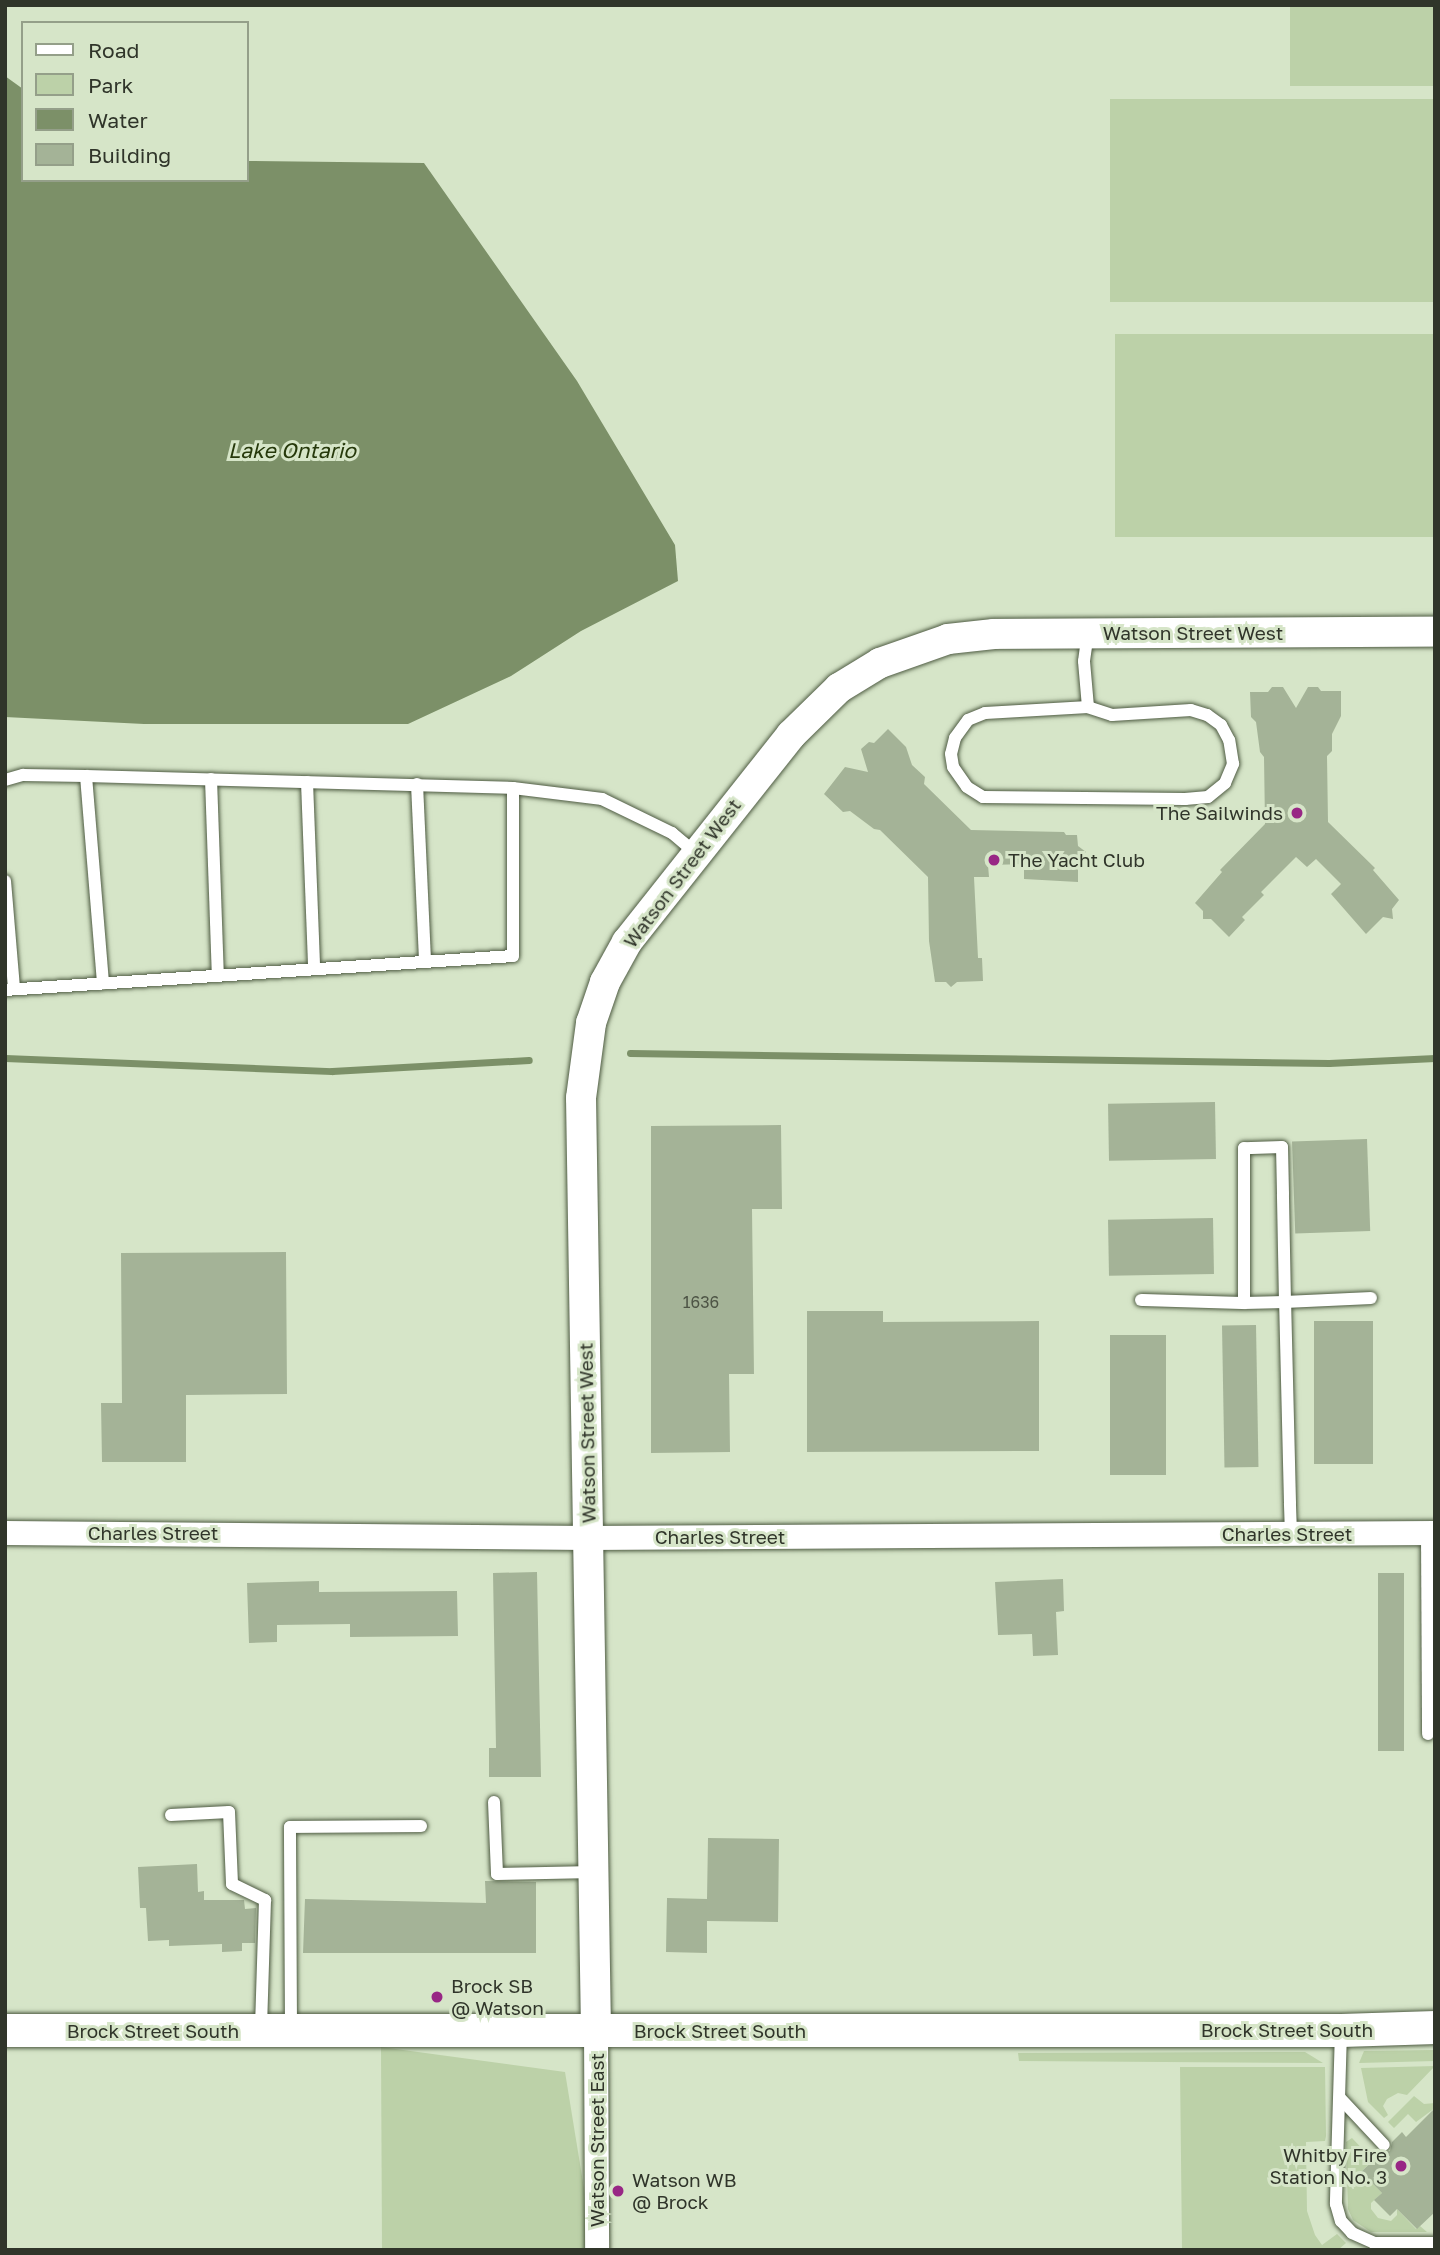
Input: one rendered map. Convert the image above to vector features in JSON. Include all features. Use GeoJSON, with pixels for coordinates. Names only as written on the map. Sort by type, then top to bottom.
{"type":"FeatureCollection","features":[{"type":"Feature","properties":{"kind":"main road","name":"Brock Street South"},"geometry":{"type":"LineString","coordinates":[[5,2030],[1341,2030],[1435,2027]]}},
{"type":"Feature","properties":{"kind":"street","name":"Watson Street West"},"geometry":{"type":"LineString","coordinates":[[596,2031],[581,1098],[591,1023],[605,982],[627,942],[695,852],[816,708],[839,688],[880,663],[947,639],[1088,633],[1435,632]]}},
{"type":"Feature","properties":{"kind":"street","name":"Charles Street"},"geometry":{"type":"LineString","coordinates":[[5,1533],[588,1538],[1431,1533]]}},
{"type":"Feature","properties":{"kind":"street","name":"Watson Street East"},"geometry":{"type":"LineString","coordinates":[[596,2031],[597,2250]]}},
{"type":"Feature","properties":{"kind":"lane"},"geometry":{"type":"LineString","coordinates":[[1088,633],[1084,661],[1088,707]]}},
{"type":"Feature","properties":{"kind":"lane"},"geometry":{"type":"LineString","coordinates":[[1088,707],[1112,715],[1191,710],[1207,715],[1221,725],[1229,740],[1233,764],[1225,783],[1208,797],[1185,799],[982,797],[967,787],[953,767],[951,754],[955,738],[968,720],[985,713],[1088,707]]}},
{"type":"Feature","properties":{"kind":"lane"},"geometry":{"type":"LineString","coordinates":[[5,780],[23,775],[417,783],[513,788],[603,799],[672,833],[695,852]]}},
{"type":"Feature","properties":{"kind":"lane"},"geometry":{"type":"LineString","coordinates":[[86,776],[103,983]]}},
{"type":"Feature","properties":{"kind":"lane"},"geometry":{"type":"LineString","coordinates":[[211,779],[218,975]]}},
{"type":"Feature","properties":{"kind":"lane"},"geometry":{"type":"LineString","coordinates":[[307,782],[314,968]]}},
{"type":"Feature","properties":{"kind":"lane"},"geometry":{"type":"LineString","coordinates":[[417,783],[425,960]]}},
{"type":"Feature","properties":{"kind":"lane"},"geometry":{"type":"LineString","coordinates":[[5,881],[10,990],[513,956],[513,788]]}},
{"type":"Feature","properties":{"kind":"lane"},"geometry":{"type":"LineString","coordinates":[[1244,1303],[1244,1148],[1282,1147],[1291,1534]]}},
{"type":"Feature","properties":{"kind":"lane"},"geometry":{"type":"LineString","coordinates":[[1141,1300],[1244,1303],[1371,1298]]}},
{"type":"Feature","properties":{"kind":"lane"},"geometry":{"type":"LineString","coordinates":[[1428,1734],[1431,1533]]}},
{"type":"Feature","properties":{"kind":"lane"},"geometry":{"type":"LineString","coordinates":[[494,1802],[497,1874],[594,1872]]}},
{"type":"Feature","properties":{"kind":"lane"},"geometry":{"type":"LineString","coordinates":[[170,1815],[229,1812],[232,1884],[264,1900],[276,2031]]}},
{"type":"Feature","properties":{"kind":"lane"},"geometry":{"type":"LineString","coordinates":[[276,2031],[290,1827],[421,1826]]}},
{"type":"Feature","properties":{"kind":"lane"},"geometry":{"type":"LineString","coordinates":[[1341,2030],[1336,2204],[1341,2221],[1352,2233],[1374,2243],[1435,2243]]}},
{"type":"Feature","properties":{"kind":"lane"},"geometry":{"type":"LineString","coordinates":[[1340,2098],[1384,2145]]}},
{"type":"Feature","properties":{"kind":"green space"},"geometry":{"type":"Polygon","coordinates":[[[1290,5],[1435,5],[1435,86],[1290,86],[1290,5]]]}},
{"type":"Feature","properties":{"kind":"green space"},"geometry":{"type":"Polygon","coordinates":[[[1110,99],[1435,99],[1435,302],[1110,302],[1110,99]]]}},
{"type":"Feature","properties":{"kind":"green space"},"geometry":{"type":"Polygon","coordinates":[[[1115,334],[1435,334],[1435,537],[1115,537],[1115,334]]]}},
{"type":"Feature","properties":{"kind":"green space"},"geometry":{"type":"Polygon","coordinates":[[[381,2047],[565,2072],[594,2250],[382,2250],[381,2047]]]}},
{"type":"Feature","properties":{"kind":"green space"},"geometry":{"type":"Polygon","coordinates":[[[1435,2050],[1435,2061],[1359,2063],[1364,2051],[1435,2050]]]}},
{"type":"Feature","properties":{"kind":"green space"},"geometry":{"type":"Polygon","coordinates":[[[1305,2052],[1323,2063],[1019,2061],[1018,2053],[1305,2052]]]}},
{"type":"Feature","properties":{"kind":"green space"},"geometry":{"type":"Polygon","coordinates":[[[1435,2066],[1407,2095],[1398,2093],[1387,2099],[1383,2106],[1388,2115],[1384,2118],[1368,2102],[1361,2068],[1435,2066]]]}},
{"type":"Feature","properties":{"kind":"green space"},"geometry":{"type":"Polygon","coordinates":[[[1180,2067],[1325,2067],[1325,2141],[1306,2142],[1307,2211],[1315,2235],[1322,2245],[1337,2234],[1346,2243],[1338,2250],[1182,2250],[1180,2067]]]}},
{"type":"Feature","properties":{"kind":"green space"},"geometry":{"type":"Polygon","coordinates":[[[1414,2096],[1424,2104],[1435,2103],[1435,2108],[1416,2122],[1408,2114],[1394,2128],[1388,2122],[1414,2096]]]}},
{"type":"Feature","properties":{"kind":"green space"},"geometry":{"type":"Polygon","coordinates":[[[1352,2138],[1373,2160],[1361,2172],[1382,2193],[1371,2203],[1371,2209],[1378,2218],[1391,2221],[1397,2215],[1397,2209],[1416,2229],[1420,2226],[1427,2232],[1371,2232],[1353,2220],[1348,2209],[1346,2142],[1352,2138]]]}},
{"type":"Feature","properties":{"kind":"water","name":"Lake Ontario"},"geometry":{"type":"Polygon","coordinates":[[[5,76],[21,88],[21,182],[248,182],[248,161],[424,163],[577,381],[675,545],[678,581],[581,631],[511,676],[408,724],[144,724],[5,717],[5,76]]]}},
{"type":"Feature","properties":{"kind":"building","name":"The Sailwinds"},"geometry":{"type":"Polygon","coordinates":[[[1272,687],[1283,687],[1296,708],[1308,687],[1318,687],[1321,691],[1341,691],[1341,716],[1332,734],[1332,751],[1327,756],[1328,822],[1375,868],[1373,870],[1399,900],[1392,909],[1393,919],[1383,917],[1366,934],[1331,894],[1341,884],[1316,859],[1307,867],[1296,857],[1261,892],[1264,895],[1242,917],[1245,920],[1229,937],[1211,919],[1203,919],[1203,911],[1195,903],[1222,872],[1220,870],[1265,824],[1264,757],[1260,752],[1256,722],[1251,717],[1250,692],[1268,692],[1272,687]]]}},
{"type":"Feature","properties":{"kind":"building","name":"The Yacht Club"},"geometry":{"type":"Polygon","coordinates":[[[888,729],[906,747],[912,765],[925,777],[924,784],[971,830],[1064,832],[1066,835],[1077,835],[1078,846],[1086,852],[1078,857],[1078,882],[1024,879],[1024,864],[988,865],[989,877],[974,877],[978,958],[982,958],[983,981],[957,982],[951,987],[946,982],[935,982],[929,941],[928,877],[880,830],[874,829],[850,811],[843,812],[824,794],[845,767],[868,772],[861,749],[869,742],[874,743],[888,729]]]}},
{"type":"Feature","properties":{"kind":"building"},"geometry":{"type":"Polygon","coordinates":[[[1215,1102],[1216,1159],[1109,1161],[1108,1104],[1215,1102]]]}},
{"type":"Feature","properties":{"kind":"building"},"geometry":{"type":"Polygon","coordinates":[[[781,1125],[782,1209],[752,1209],[754,1374],[729,1374],[730,1452],[651,1453],[651,1126],[781,1125]]]}},
{"type":"Feature","properties":{"kind":"building"},"geometry":{"type":"Polygon","coordinates":[[[1367,1139],[1370,1231],[1295,1234],[1292,1142],[1367,1139]]]}},
{"type":"Feature","properties":{"kind":"building"},"geometry":{"type":"Polygon","coordinates":[[[1213,1218],[1214,1274],[1109,1276],[1108,1220],[1213,1218]]]}},
{"type":"Feature","properties":{"kind":"building"},"geometry":{"type":"Polygon","coordinates":[[[286,1252],[287,1394],[186,1395],[186,1462],[102,1462],[101,1403],[122,1403],[121,1253],[286,1252]]]}},
{"type":"Feature","properties":{"kind":"building"},"geometry":{"type":"Polygon","coordinates":[[[807,1311],[883,1311],[883,1322],[1039,1321],[1039,1451],[807,1452],[807,1311]]]}},
{"type":"Feature","properties":{"kind":"building"},"geometry":{"type":"Polygon","coordinates":[[[1314,1321],[1373,1321],[1373,1464],[1314,1464],[1314,1321]]]}},
{"type":"Feature","properties":{"kind":"building"},"geometry":{"type":"Polygon","coordinates":[[[1256,1325],[1258,1467],[1224,1468],[1222,1326],[1256,1325]]]}},
{"type":"Feature","properties":{"kind":"building"},"geometry":{"type":"Polygon","coordinates":[[[1110,1335],[1166,1335],[1166,1475],[1110,1475],[1110,1335]]]}},
{"type":"Feature","properties":{"kind":"building"},"geometry":{"type":"Polygon","coordinates":[[[537,1572],[541,1777],[489,1777],[489,1748],[496,1748],[493,1573],[537,1572]]]}},
{"type":"Feature","properties":{"kind":"building"},"geometry":{"type":"Polygon","coordinates":[[[1378,1573],[1404,1573],[1404,1751],[1378,1751],[1378,1573]]]}},
{"type":"Feature","properties":{"kind":"building"},"geometry":{"type":"Polygon","coordinates":[[[1063,1579],[1064,1611],[1056,1612],[1058,1655],[1033,1656],[1032,1634],[998,1635],[995,1582],[1063,1579]]]}},
{"type":"Feature","properties":{"kind":"building"},"geometry":{"type":"Polygon","coordinates":[[[319,1581],[319,1592],[457,1591],[458,1636],[350,1637],[350,1624],[277,1625],[277,1642],[249,1643],[247,1583],[319,1581]]]}},
{"type":"Feature","properties":{"kind":"building"},"geometry":{"type":"Polygon","coordinates":[[[708,1838],[779,1839],[778,1922],[707,1921],[707,1953],[666,1952],[667,1898],[707,1899],[708,1838]]]}},
{"type":"Feature","properties":{"kind":"building"},"geometry":{"type":"Polygon","coordinates":[[[197,1864],[198,1892],[204,1891],[204,1900],[244,1900],[245,1909],[256,1908],[255,1943],[242,1943],[242,1951],[222,1952],[222,1944],[169,1946],[169,1940],[148,1941],[146,1908],[140,1908],[138,1867],[197,1864]]]}},
{"type":"Feature","properties":{"kind":"building"},"geometry":{"type":"Polygon","coordinates":[[[485,1881],[536,1882],[536,1953],[303,1953],[305,1899],[486,1903],[485,1881]]]}},
{"type":"Feature","properties":{"kind":"building","name":"Whitby Fire Station No. 3"},"geometry":{"type":"Polygon","coordinates":[[[1435,2108],[1435,2212],[1417,2229],[1397,2209],[1390,2216],[1374,2200],[1382,2193],[1361,2172],[1381,2153],[1390,2151],[1392,2142],[1402,2132],[1406,2137],[1435,2108]]]}},
{"type":"Feature","properties":{"kind":"waterway"},"geometry":{"type":"LineString","coordinates":[[630,1053],[1329,1063],[1435,1058]]}},
{"type":"Feature","properties":{"kind":"waterway"},"geometry":{"type":"LineString","coordinates":[[5,1058],[332,1071],[529,1060]]}},
{"type":"Feature","properties":{"kind":"place","name":"The Sailwinds"},"geometry":{"type":"Point","coordinates":[1297,813]}},
{"type":"Feature","properties":{"kind":"place","name":"The Yacht Club"},"geometry":{"type":"Point","coordinates":[994,860]}},
{"type":"Feature","properties":{"kind":"place","name":"Brock SB @ Watson"},"geometry":{"type":"Point","coordinates":[437,1997]}},
{"type":"Feature","properties":{"kind":"place","name":"Whitby Fire Station No. 3"},"geometry":{"type":"Point","coordinates":[1401,2166]}},
{"type":"Feature","properties":{"kind":"place","name":"Watson WB @ Brock"},"geometry":{"type":"Point","coordinates":[618,2191]}}]}
